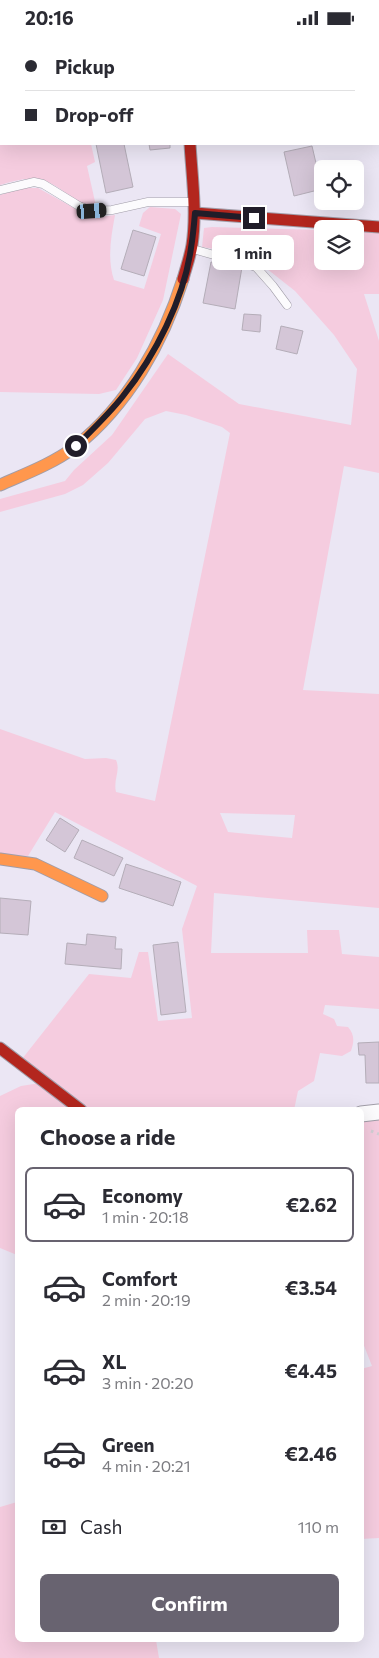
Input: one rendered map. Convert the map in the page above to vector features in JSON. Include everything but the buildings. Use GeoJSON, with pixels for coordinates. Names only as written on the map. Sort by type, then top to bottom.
{"type":"FeatureCollection","features":[{"type":"Feature","properties":{"kind":"main road"},"geometry":{"type":"LineString","coordinates":[[0,485],[53,461],[76,446],[124,396],[147,362],[171,317],[191,249],[194,207],[190,145]]}},
{"type":"Feature","properties":{"kind":"main road"},"geometry":{"type":"LineString","coordinates":[[194,207],[379,227]]}},
{"type":"Feature","properties":{"kind":"main road"},"geometry":{"type":"LineString","coordinates":[[0,859],[35,864],[102,896]]}},
{"type":"Feature","properties":{"kind":"main road"},"geometry":{"type":"LineString","coordinates":[[0,1048],[77,1107]]}},
{"type":"Feature","properties":{"kind":"street"},"geometry":{"type":"LineString","coordinates":[[364,1114],[379,1112]]}},
{"type":"Feature","properties":{"kind":"lane"},"geometry":{"type":"LineString","coordinates":[[0,191],[34,182],[43,184],[79,206],[92,211],[112,210],[148,202],[194,207]]}},
{"type":"Feature","properties":{"kind":"lane"},"geometry":{"type":"LineString","coordinates":[[191,249],[227,257],[256,267],[287,305]]}},
{"type":"Feature","properties":{"kind":"shaded area"},"geometry":{"type":"Polygon","coordinates":[[[0,145],[91,145],[95,162],[87,166],[96,206],[80,202],[44,180],[26,179],[0,185],[0,145]]]}},
{"type":"Feature","properties":{"kind":"shaded area"},"geometry":{"type":"Polygon","coordinates":[[[22,188],[38,188],[92,218],[115,215],[110,256],[114,280],[144,289],[161,234],[139,226],[143,213],[150,207],[175,209],[181,214],[163,300],[137,358],[116,390],[99,394],[0,392],[0,195],[22,188]]]}},
{"type":"Feature","properties":{"kind":"shaded area"},"geometry":{"type":"Polygon","coordinates":[[[204,228],[314,230],[314,270],[364,270],[364,231],[379,231],[379,294],[364,294],[379,341],[379,473],[344,466],[303,690],[379,694],[379,908],[214,893],[211,953],[308,953],[307,930],[339,930],[342,954],[379,957],[379,1009],[325,1005],[323,1014],[334,1019],[337,1026],[348,1027],[352,1033],[352,1048],[351,1051],[342,1056],[320,1053],[314,1081],[298,1091],[295,1107],[83,1107],[22,1059],[89,974],[131,978],[139,952],[148,952],[158,1021],[192,1018],[182,929],[197,886],[55,812],[28,856],[0,855],[0,729],[85,759],[106,758],[116,760],[118,768],[115,783],[116,792],[155,801],[230,433],[222,427],[186,415],[166,411],[145,419],[108,463],[83,485],[65,494],[0,512],[0,499],[65,481],[74,470],[112,435],[168,354],[239,404],[351,425],[357,369],[334,335],[295,291],[257,261],[226,251],[202,247],[204,228]],[[220,813],[228,832],[292,838],[295,815],[220,813]]]}},
{"type":"Feature","properties":{"kind":"shaded area"},"geometry":{"type":"Polygon","coordinates":[[[40,1083],[68,1107],[15,1107],[15,1254],[0,1248],[0,1096],[21,1086],[40,1083]]]}},
{"type":"Feature","properties":{"kind":"shaded area"},"geometry":{"type":"Polygon","coordinates":[[[379,1117],[379,1538],[364,1539],[364,1368],[372,1366],[364,1346],[364,1120],[379,1117]]]}},
{"type":"Feature","properties":{"kind":"shaded area"},"geometry":{"type":"Polygon","coordinates":[[[15,1503],[15,1642],[156,1642],[159,1658],[0,1658],[0,1507],[15,1503]]]}},
{"type":"Feature","properties":{"kind":"traffic: slow"},"geometry":{"type":"LineString","coordinates":[[0,485],[57,459],[75,447],[111,412],[127,392],[154,349],[175,303],[183,279]]}},
{"type":"Feature","properties":{"kind":"traffic: slow"},"geometry":{"type":"LineString","coordinates":[[0,859],[35,864],[102,896]]}},
{"type":"Feature","properties":{"kind":"traffic: jam"},"geometry":{"type":"LineString","coordinates":[[183,279],[191,249],[194,220],[190,145]]}},
{"type":"Feature","properties":{"kind":"traffic: jam"},"geometry":{"type":"LineString","coordinates":[[195,213],[379,227]]}},
{"type":"Feature","properties":{"kind":"traffic: jam"},"geometry":{"type":"LineString","coordinates":[[0,1048],[77,1107]]}},
{"type":"Feature","properties":{"kind":"route"},"geometry":{"type":"LineString","coordinates":[[76,446],[124,396],[147,362],[171,317],[191,249],[195,213],[254,218]]}}]}
